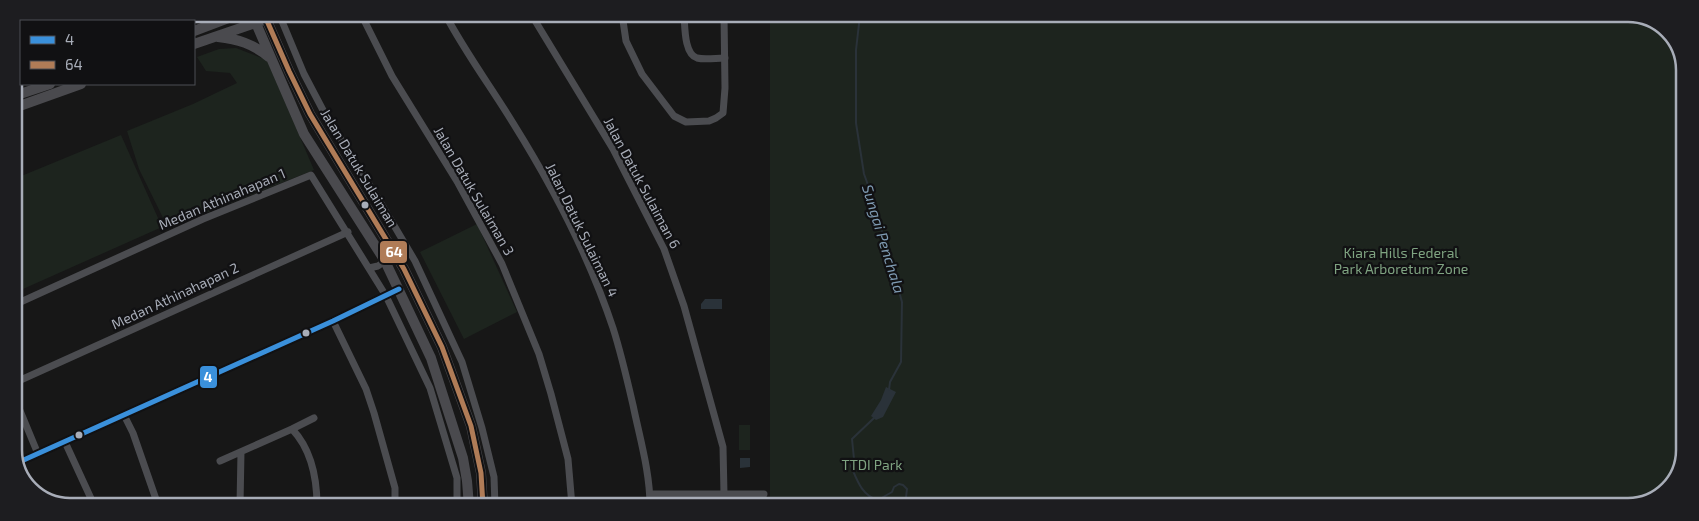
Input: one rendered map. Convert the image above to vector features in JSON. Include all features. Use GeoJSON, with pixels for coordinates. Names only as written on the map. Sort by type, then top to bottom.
{"type":"FeatureCollection","features":[{"type":"Feature","properties":{"kind":"main road"},"geometry":{"type":"LineString","coordinates":[[195,31],[216,22]]}},
{"type":"Feature","properties":{"kind":"main road"},"geometry":{"type":"LineString","coordinates":[[195,44],[245,22]]}},
{"type":"Feature","properties":{"kind":"main road","name":"Jalan Datuk Sulaiman"},"geometry":{"type":"LineString","coordinates":[[255,22],[304,134],[385,261],[431,358],[463,458],[468,498]]}},
{"type":"Feature","properties":{"kind":"main road","name":"Jalan Datuk Sulaiman"},"geometry":{"type":"LineString","coordinates":[[268,22],[310,114],[404,269],[442,347],[459,391],[478,452],[483,498]]}},
{"type":"Feature","properties":{"kind":"main road"},"geometry":{"type":"LineString","coordinates":[[216,36],[244,42],[258,48],[270,57]]}},
{"type":"Feature","properties":{"kind":"main road"},"geometry":{"type":"LineString","coordinates":[[22,93],[47,85]]}},
{"type":"Feature","properties":{"kind":"main road"},"geometry":{"type":"LineString","coordinates":[[22,105],[78,85]]}},
{"type":"Feature","properties":{"kind":"main road"},"geometry":{"type":"LineString","coordinates":[[304,134],[301,121],[303,117],[310,114]]}},
{"type":"Feature","properties":{"kind":"main road"},"geometry":{"type":"LineString","coordinates":[[451,418],[460,423],[463,421],[464,417],[459,391]]}},
{"type":"Feature","properties":{"kind":"street","name":"Jalan Datuk Sulaiman"},"geometry":{"type":"LineString","coordinates":[[282,22],[304,74],[325,114],[380,200],[415,261],[462,362],[494,477],[495,498]]}},
{"type":"Feature","properties":{"kind":"street","name":"Jalan Datuk Sulaiman 3"},"geometry":{"type":"LineString","coordinates":[[365,22],[392,76],[458,183],[502,264],[539,354],[551,394],[568,459],[571,498]]}},
{"type":"Feature","properties":{"kind":"street","name":"Jalan Datuk Sulaiman 4"},"geometry":{"type":"LineString","coordinates":[[449,22],[542,174],[594,278],[613,328],[625,371],[646,462],[650,498]]}},
{"type":"Feature","properties":{"kind":"street","name":"Jalan Datuk Sulaiman 6"},"geometry":{"type":"LineString","coordinates":[[536,22],[613,150],[664,249],[684,306],[723,447],[724,494]]}},
{"type":"Feature","properties":{"kind":"street"},"geometry":{"type":"LineString","coordinates":[[623,22],[626,41],[642,74],[674,116],[686,122],[709,121],[723,113],[725,88],[724,22]]}},
{"type":"Feature","properties":{"kind":"street"},"geometry":{"type":"LineString","coordinates":[[685,22],[688,48],[691,54],[696,58],[725,58]]}},
{"type":"Feature","properties":{"kind":"street","name":"Medan Athinahapan 1"},"geometry":{"type":"LineString","coordinates":[[23,301],[203,220],[311,175],[386,296]]}},
{"type":"Feature","properties":{"kind":"street","name":"Medan Athinahapan 2"},"geometry":{"type":"LineString","coordinates":[[23,379],[348,232]]}},
{"type":"Feature","properties":{"kind":"street"},"geometry":{"type":"LineString","coordinates":[[369,268],[378,266],[385,261]]}},
{"type":"Feature","properties":{"kind":"street"},"geometry":{"type":"LineString","coordinates":[[23,460],[333,321],[398,289]]}},
{"type":"Feature","properties":{"kind":"street"},"geometry":{"type":"LineString","coordinates":[[386,296],[430,388],[457,478],[457,498]]}},
{"type":"Feature","properties":{"kind":"street"},"geometry":{"type":"LineString","coordinates":[[333,321],[366,389],[395,488],[395,498]]}},
{"type":"Feature","properties":{"kind":"street"},"geometry":{"type":"LineString","coordinates":[[124,415],[133,433],[156,498]]}},
{"type":"Feature","properties":{"kind":"street"},"geometry":{"type":"LineString","coordinates":[[23,418],[38,454]]}},
{"type":"Feature","properties":{"kind":"street"},"geometry":{"type":"LineString","coordinates":[[220,461],[314,418]]}},
{"type":"Feature","properties":{"kind":"street"},"geometry":{"type":"LineString","coordinates":[[292,429],[303,442],[307,452],[316,480],[317,498]]}},
{"type":"Feature","properties":{"kind":"street"},"geometry":{"type":"LineString","coordinates":[[64,442],[91,498]]}},
{"type":"Feature","properties":{"kind":"street"},"geometry":{"type":"LineString","coordinates":[[240,498],[241,452]]}},
{"type":"Feature","properties":{"kind":"street"},"geometry":{"type":"LineString","coordinates":[[650,494],[764,494]]}},
{"type":"Feature","properties":{"kind":"green space","name":"Kiara Hills Federal Park Arboretum Zone"},"geometry":{"type":"Polygon","coordinates":[[[770,22],[1629,22],[1647,26],[1663,36],[1670,46],[1676,61],[1676,457],[1672,472],[1665,482],[1650,494],[1638,498],[770,498],[770,22]]]}},
{"type":"Feature","properties":{"kind":"green space"},"geometry":{"type":"Polygon","coordinates":[[[236,48],[267,60],[314,170],[168,228],[139,169],[127,131],[193,104],[237,83],[230,73],[206,71],[197,57],[219,49],[236,48]]]}},
{"type":"Feature","properties":{"kind":"green space"},"geometry":{"type":"Polygon","coordinates":[[[121,135],[162,227],[23,289],[22,176],[121,135]]]}},
{"type":"Feature","properties":{"kind":"green space"},"geometry":{"type":"Polygon","coordinates":[[[477,224],[517,312],[464,339],[420,252],[477,224]]]}},
{"type":"Feature","properties":{"kind":"green space"},"geometry":{"type":"Polygon","coordinates":[[[739,425],[750,425],[750,450],[739,450],[739,425]]]}},
{"type":"Feature","properties":{"kind":"shaded area"},"geometry":{"type":"Polygon","coordinates":[[[705,299],[722,299],[722,309],[701,309],[701,304],[705,299]]]}},
{"type":"Feature","properties":{"kind":"shaded area"},"geometry":{"type":"Polygon","coordinates":[[[886,387],[896,392],[883,417],[876,420],[871,416],[881,400],[886,387]]]}},
{"type":"Feature","properties":{"kind":"shaded area"},"geometry":{"type":"Polygon","coordinates":[[[740,458],[750,458],[750,467],[740,468],[740,458]]]}},
{"type":"Feature","properties":{"kind":"waterway","name":"Sungai Penchala"},"geometry":{"type":"LineString","coordinates":[[859,22],[856,50],[856,123],[864,174],[902,302],[901,362],[890,382],[889,390]]}},
{"type":"Feature","properties":{"kind":"waterway","name":"Sungai Penchala"},"geometry":{"type":"LineString","coordinates":[[872,498],[858,482],[851,466],[854,459],[852,439],[874,418]]}},
{"type":"Feature","properties":{"kind":"waterway","name":"Sungai Penchala"},"geometry":{"type":"LineString","coordinates":[[882,498],[892,492],[894,487],[899,484],[907,489],[906,498]]}},
{"type":"Feature","properties":{"kind":"transit line","name":"64"},"geometry":{"type":"LineString","coordinates":[[268,22],[310,114],[404,269],[442,347],[471,426],[481,473],[483,498]]}},
{"type":"Feature","properties":{"kind":"transit line","name":"4"},"geometry":{"type":"LineString","coordinates":[[23,460],[333,321],[399,289]]}},
{"type":"Feature","properties":{"kind":"park label","name":"TTDI Park"},"geometry":{"type":"Point","coordinates":[872,465]}}]}
